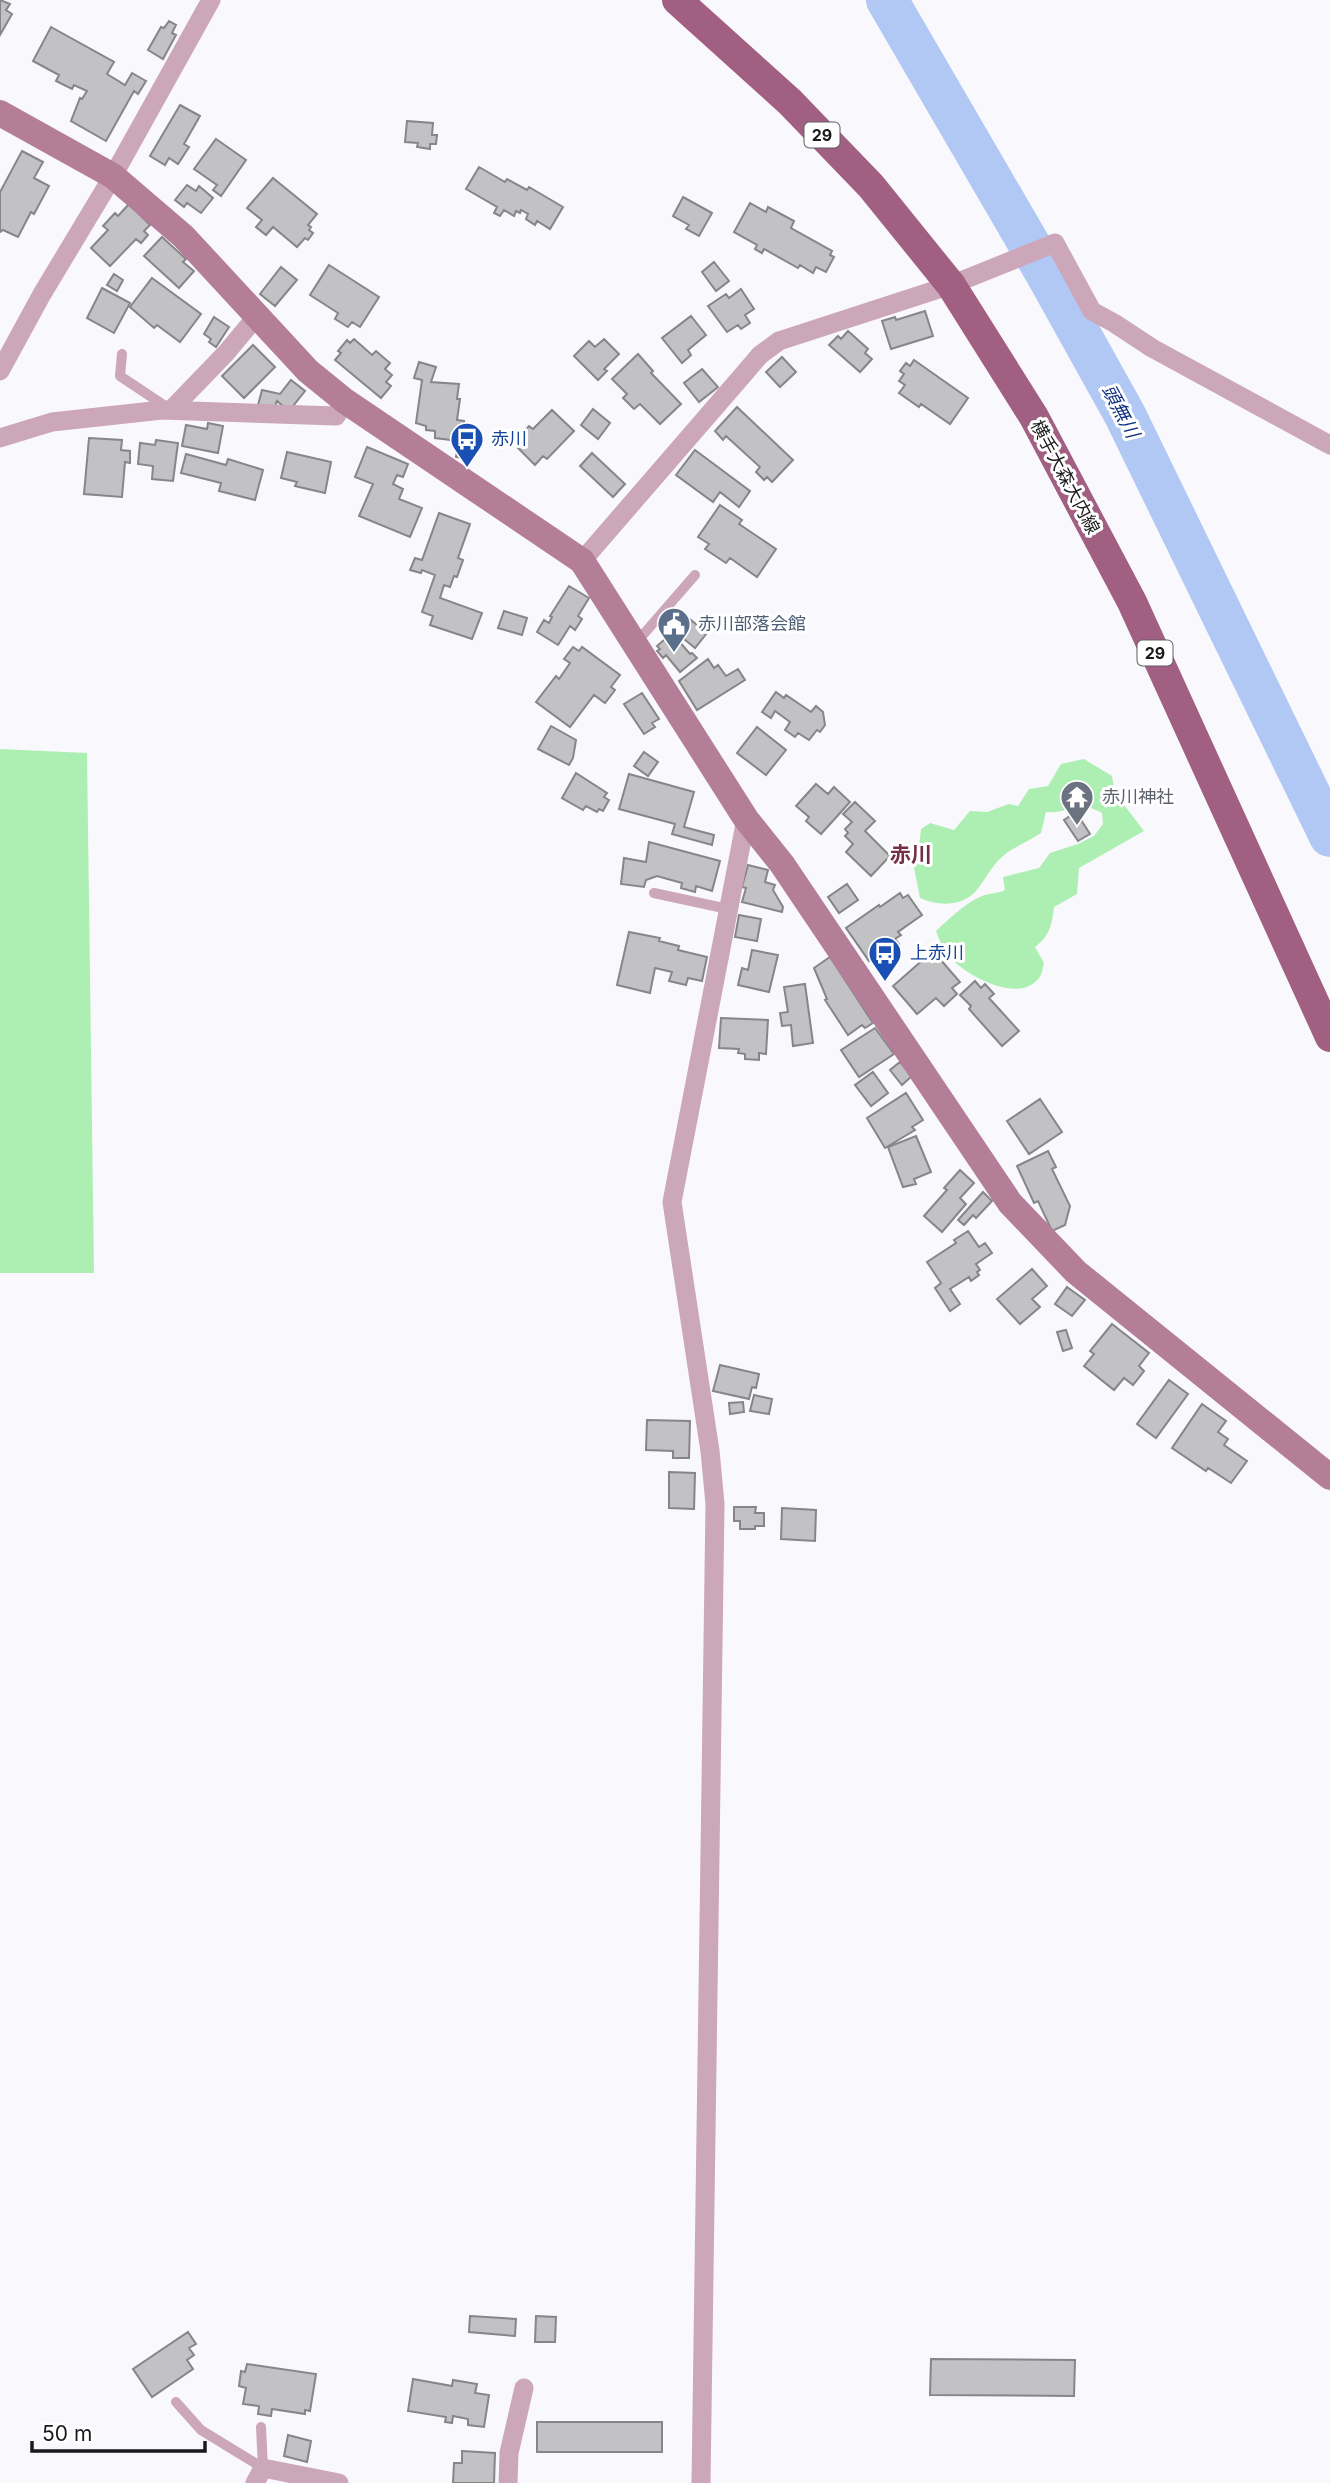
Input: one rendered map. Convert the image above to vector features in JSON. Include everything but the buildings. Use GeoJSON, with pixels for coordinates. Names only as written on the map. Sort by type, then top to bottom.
{"type":"FeatureCollection","features":[{"type":"Feature","properties":{"kind":"main road","name":"横手大森大内線"},"geometry":{"type":"LineString","coordinates":[[677,0],[790,102],[862,177],[951,285],[1034,417],[1132,602],[1330,1037]]}},
{"type":"Feature","properties":{"kind":"street"},"geometry":{"type":"LineString","coordinates":[[0,371],[211,0]]}},
{"type":"Feature","properties":{"kind":"street"},"geometry":{"type":"LineString","coordinates":[[0,113],[113,176],[183,236],[308,371],[345,401],[582,561],[746,819],[782,864],[822,922],[1010,1203],[1076,1272],[1330,1478]]}},
{"type":"Feature","properties":{"kind":"street"},"geometry":{"type":"LineString","coordinates":[[582,561],[760,355],[779,341],[951,285],[1055,243],[1092,311],[1152,348],[1330,445]]}},
{"type":"Feature","properties":{"kind":"street"},"geometry":{"type":"LineString","coordinates":[[171,410],[256,317]]}},
{"type":"Feature","properties":{"kind":"street"},"geometry":{"type":"LineString","coordinates":[[0,438],[52,422],[171,410],[336,415],[345,401]]}},
{"type":"Feature","properties":{"kind":"street"},"geometry":{"type":"LineString","coordinates":[[701,2483],[715,1504],[710,1451],[672,1202],[746,819]]}},
{"type":"Feature","properties":{"kind":"street"},"geometry":{"type":"LineString","coordinates":[[508,2483],[509,2453],[524,2388]]}},
{"type":"Feature","properties":{"kind":"street"},"geometry":{"type":"LineString","coordinates":[[259,2476],[339,2483]]}},
{"type":"Feature","properties":{"kind":"lane"},"geometry":{"type":"LineString","coordinates":[[122,354],[120,376],[171,410]]}},
{"type":"Feature","properties":{"kind":"lane"},"geometry":{"type":"LineString","coordinates":[[635,644],[695,575]]}},
{"type":"Feature","properties":{"kind":"lane"},"geometry":{"type":"LineString","coordinates":[[654,893],[728,909]]}},
{"type":"Feature","properties":{"kind":"lane"},"geometry":{"type":"LineString","coordinates":[[176,2402],[201,2430],[259,2476]]}},
{"type":"Feature","properties":{"kind":"lane"},"geometry":{"type":"LineString","coordinates":[[259,2476],[261,2427]]}},
{"type":"Feature","properties":{"kind":"green space"},"geometry":{"type":"Polygon","coordinates":[[[0,749],[87,753],[94,1273],[0,1273],[0,749]]]}},
{"type":"Feature","properties":{"kind":"green space"},"geometry":{"type":"Polygon","coordinates":[[[1084,759],[1112,776],[1115,793],[1144,831],[1079,868],[1077,894],[1054,907],[1049,929],[1035,947],[1044,963],[1039,978],[1030,986],[1019,989],[992,984],[956,963],[941,944],[936,931],[976,899],[1005,890],[1003,877],[1039,868],[1050,853],[1094,836],[1103,824],[1102,813],[1086,807],[1046,812],[1041,833],[1003,856],[970,896],[949,904],[920,898],[913,863],[919,847],[921,829],[930,823],[954,830],[970,811],[987,812],[1009,804],[1018,806],[1029,789],[1048,786],[1061,764],[1084,759]]]}},
{"type":"Feature","properties":{"kind":"waterway","name":"頭無川"},"geometry":{"type":"LineString","coordinates":[[887,0],[1046,273],[1125,415],[1330,836]]}},
{"type":"Feature","properties":{"kind":"place","name":"赤川"},"geometry":{"type":"Point","coordinates":[467,469]}},
{"type":"Feature","properties":{"kind":"place","name":"赤川部落会館"},"geometry":{"type":"Point","coordinates":[674,654]}},
{"type":"Feature","properties":{"kind":"place","name":"赤川神社"},"geometry":{"type":"Point","coordinates":[1077,827]}},
{"type":"Feature","properties":{"kind":"place","name":"上赤川"},"geometry":{"type":"Point","coordinates":[885,983]}},
{"type":"Feature","properties":{"kind":"district","name":"赤川"},"geometry":{"type":"Point","coordinates":[911,855]}}]}
